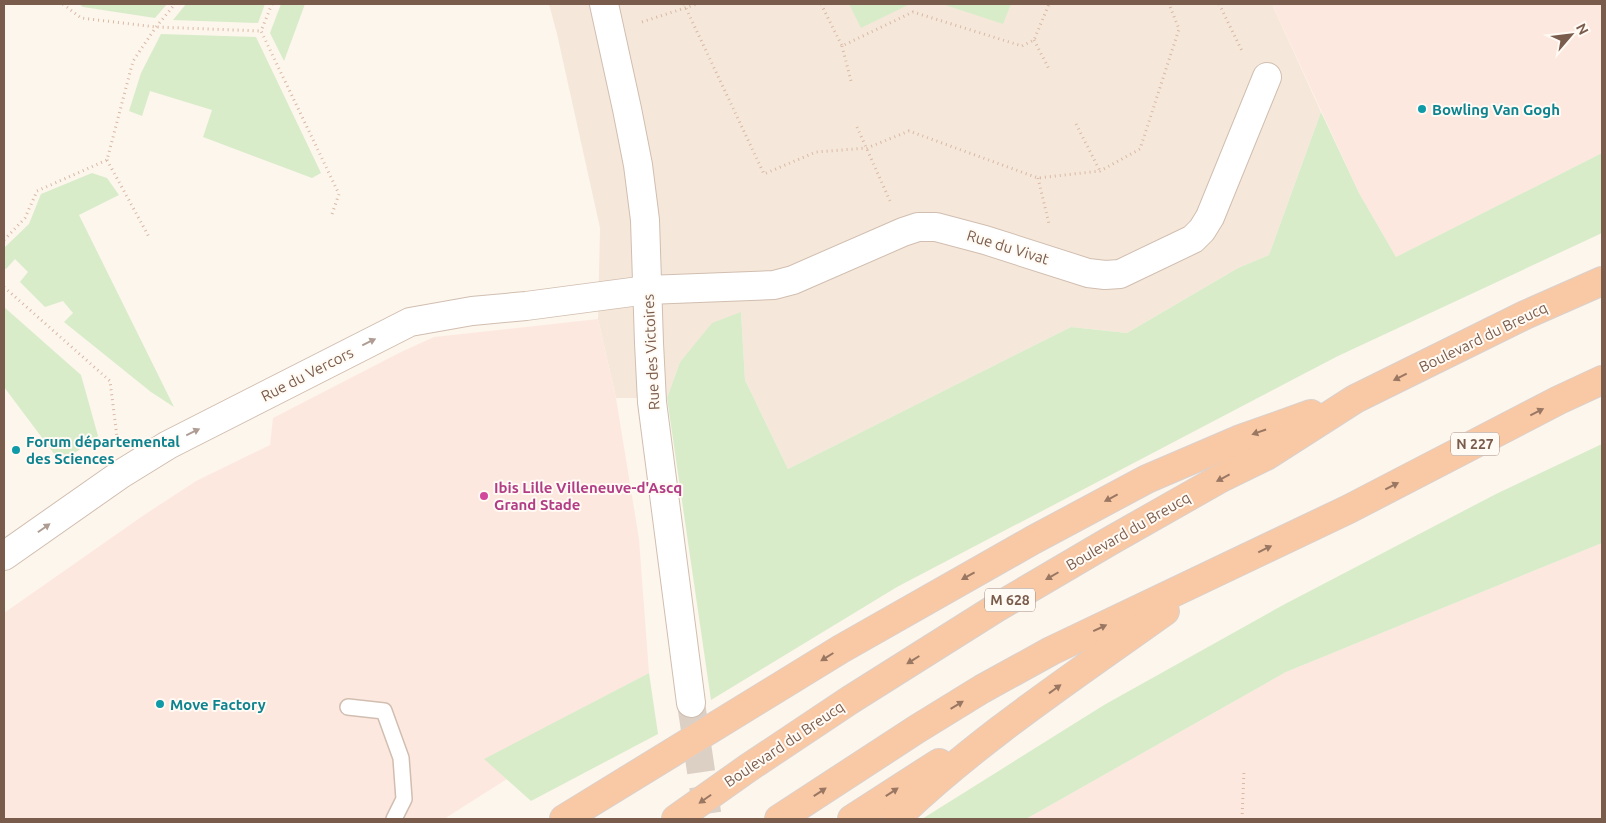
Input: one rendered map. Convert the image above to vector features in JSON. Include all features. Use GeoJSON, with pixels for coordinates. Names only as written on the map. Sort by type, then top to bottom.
{"type":"FeatureCollection","features":[{"type":"Feature","properties":{"kind":"highway","name":"Boulevard du Breucq"},"geometry":{"type":"LineString","coordinates":[[676,819],[842,705],[962,628],[1221,478],[1266,456],[1355,399],[1525,315],[1602,281]]}},
{"type":"Feature","properties":{"kind":"highway","name":"N 227"},"geometry":{"type":"LineString","coordinates":[[1221,571],[1349,509],[1559,400],[1602,380]]}},
{"type":"Feature","properties":{"kind":"highway"},"geometry":{"type":"LineString","coordinates":[[564,819],[841,649],[975,572],[1139,483],[1238,440],[1355,399]]}},
{"type":"Feature","properties":{"kind":"highway"},"geometry":{"type":"LineString","coordinates":[[895,819],[964,760],[1030,708],[1221,571]]}},
{"type":"Feature","properties":{"kind":"highway"},"geometry":{"type":"LineString","coordinates":[[779,819],[917,729],[991,685],[1052,651],[1221,571]]}},
{"type":"Feature","properties":{"kind":"highway"},"geometry":{"type":"LineString","coordinates":[[852,819],[912,779],[1030,708]]}},
{"type":"Feature","properties":{"kind":"street","name":"Rue des Victoires"},"geometry":{"type":"LineString","coordinates":[[606,14],[638,165],[645,220],[652,402],[691,703]]}},
{"type":"Feature","properties":{"kind":"street","name":"Rue du Vivat"},"geometry":{"type":"LineString","coordinates":[[647,290],[774,285],[793,280],[918,227],[936,227],[985,240],[1088,273],[1105,276],[1120,274],[1193,239],[1202,230],[1210,217],[1264,84]]}},
{"type":"Feature","properties":{"kind":"street","name":"Rue du Vercors"},"geometry":{"type":"LineString","coordinates":[[4,556],[121,474],[168,444],[410,322],[472,311],[647,290]]}},
{"type":"Feature","properties":{"kind":"lane"},"geometry":{"type":"LineString","coordinates":[[348,707],[384,711],[401,758],[404,799],[394,819]]}},
{"type":"Feature","properties":{"kind":"path"},"geometry":{"type":"LineString","coordinates":[[63,4],[81,18],[156,27],[262,31]]}},
{"type":"Feature","properties":{"kind":"path"},"geometry":{"type":"LineString","coordinates":[[149,236],[107,160],[133,61],[156,27],[175,4]]}},
{"type":"Feature","properties":{"kind":"path"},"geometry":{"type":"LineString","coordinates":[[272,4],[262,31],[339,194],[331,217]]}},
{"type":"Feature","properties":{"kind":"path"},"geometry":{"type":"LineString","coordinates":[[606,14],[634,24],[685,6],[697,4]]}},
{"type":"Feature","properties":{"kind":"path"},"geometry":{"type":"LineString","coordinates":[[821,4],[842,46],[851,81]]}},
{"type":"Feature","properties":{"kind":"path"},"geometry":{"type":"LineString","coordinates":[[842,46],[913,12],[1022,46],[1034,40],[1048,4]]}},
{"type":"Feature","properties":{"kind":"path"},"geometry":{"type":"LineString","coordinates":[[685,6],[764,174],[816,152],[866,148],[909,130],[1038,178],[1100,171],[1140,149],[1179,28],[1169,4]]}},
{"type":"Feature","properties":{"kind":"path"},"geometry":{"type":"LineString","coordinates":[[1219,4],[1264,84]]}},
{"type":"Feature","properties":{"kind":"path"},"geometry":{"type":"LineString","coordinates":[[1034,40],[1050,71]]}},
{"type":"Feature","properties":{"kind":"path"},"geometry":{"type":"LineString","coordinates":[[1076,124],[1100,171]]}},
{"type":"Feature","properties":{"kind":"path"},"geometry":{"type":"LineString","coordinates":[[857,127],[903,232]]}},
{"type":"Feature","properties":{"kind":"path"},"geometry":{"type":"LineString","coordinates":[[4,240],[25,218],[37,192],[107,160]]}},
{"type":"Feature","properties":{"kind":"path"},"geometry":{"type":"LineString","coordinates":[[1038,178],[1051,234],[1042,257]]}},
{"type":"Feature","properties":{"kind":"path"},"geometry":{"type":"LineString","coordinates":[[4,287],[110,381],[121,474]]}},
{"type":"Feature","properties":{"kind":"path"},"geometry":{"type":"LineString","coordinates":[[1242,819],[1244,771]]}},
{"type":"Feature","properties":{"kind":"shaded area"},"geometry":{"type":"Polygon","coordinates":[[[549,4],[1272,4],[1321,112],[1269,255],[1238,268],[1127,333],[1071,327],[788,469],[745,380],[741,313],[712,324],[680,362],[667,398],[616,398],[598,319],[600,228],[549,4]]]}},
{"type":"Feature","properties":{"kind":"shaded area"},"geometry":{"type":"Polygon","coordinates":[[[1272,4],[1602,4],[1602,153],[1396,257],[1359,193],[1272,4]]]}},
{"type":"Feature","properties":{"kind":"shaded area"},"geometry":{"type":"Polygon","coordinates":[[[598,319],[616,398],[639,539],[649,673],[485,759],[507,779],[444,819],[4,819],[4,613],[196,481],[270,445],[273,418],[401,352],[434,337],[598,319]]]}},
{"type":"Feature","properties":{"kind":"shaded area"},"geometry":{"type":"Polygon","coordinates":[[[1602,543],[1602,819],[1026,819],[1286,672],[1602,543]]]}},
{"type":"Feature","properties":{"kind":"green space"},"geometry":{"type":"Polygon","coordinates":[[[79,4],[167,4],[155,18],[83,7],[79,4]]]}},
{"type":"Feature","properties":{"kind":"green space"},"geometry":{"type":"Polygon","coordinates":[[[186,4],[265,4],[258,23],[173,20],[186,4]]]}},
{"type":"Feature","properties":{"kind":"green space"},"geometry":{"type":"Polygon","coordinates":[[[281,4],[305,4],[284,61],[270,33],[281,4]]]}},
{"type":"Feature","properties":{"kind":"green space"},"geometry":{"type":"Polygon","coordinates":[[[849,4],[910,4],[861,28],[849,4]]]}},
{"type":"Feature","properties":{"kind":"green space"},"geometry":{"type":"Polygon","coordinates":[[[942,4],[1011,4],[1003,24],[942,4]]]}},
{"type":"Feature","properties":{"kind":"green space"},"geometry":{"type":"Polygon","coordinates":[[[161,34],[256,37],[321,173],[312,178],[203,137],[212,110],[150,91],[142,116],[129,111],[141,73],[161,34]]]}},
{"type":"Feature","properties":{"kind":"green space"},"geometry":{"type":"Polygon","coordinates":[[[1321,112],[1359,193],[1396,257],[1602,153],[1602,233],[1338,356],[897,587],[711,700],[667,398],[680,362],[712,323],[741,312],[745,380],[788,469],[1071,327],[1127,333],[1238,268],[1269,255],[1321,112]]]}},
{"type":"Feature","properties":{"kind":"green space"},"geometry":{"type":"Polygon","coordinates":[[[92,173],[107,178],[119,195],[79,215],[174,407],[151,392],[64,322],[73,313],[63,301],[45,307],[20,282],[28,272],[15,259],[6,269],[4,268],[4,248],[29,224],[41,194],[92,173]]]}},
{"type":"Feature","properties":{"kind":"green space"},"geometry":{"type":"Polygon","coordinates":[[[4,307],[81,375],[98,436],[61,463],[4,387],[4,307]]]}},
{"type":"Feature","properties":{"kind":"green space"},"geometry":{"type":"Polygon","coordinates":[[[1602,444],[1602,543],[1286,672],[1026,819],[922,819],[1104,705],[1285,604],[1496,494],[1602,444]]]}},
{"type":"Feature","properties":{"kind":"green space"},"geometry":{"type":"Polygon","coordinates":[[[649,673],[658,734],[531,801],[484,759],[649,673]]]}},
{"type":"Feature","properties":{"kind":"tunnel"},"geometry":{"type":"LineString","coordinates":[[691,703],[708,819]]}},
{"type":"Feature","properties":{"kind":"place","name":"Bowling Van Gogh"},"geometry":{"type":"Point","coordinates":[1422,109]}},
{"type":"Feature","properties":{"kind":"place","name":"Forum départemental des Sciences"},"geometry":{"type":"Point","coordinates":[16,450]}},
{"type":"Feature","properties":{"kind":"place","name":"Ibis Lille Villeneuve-d'Ascq Grand Stade"},"geometry":{"type":"Point","coordinates":[484,496]}},
{"type":"Feature","properties":{"kind":"place","name":"Move Factory"},"geometry":{"type":"Point","coordinates":[160,704]}}]}
